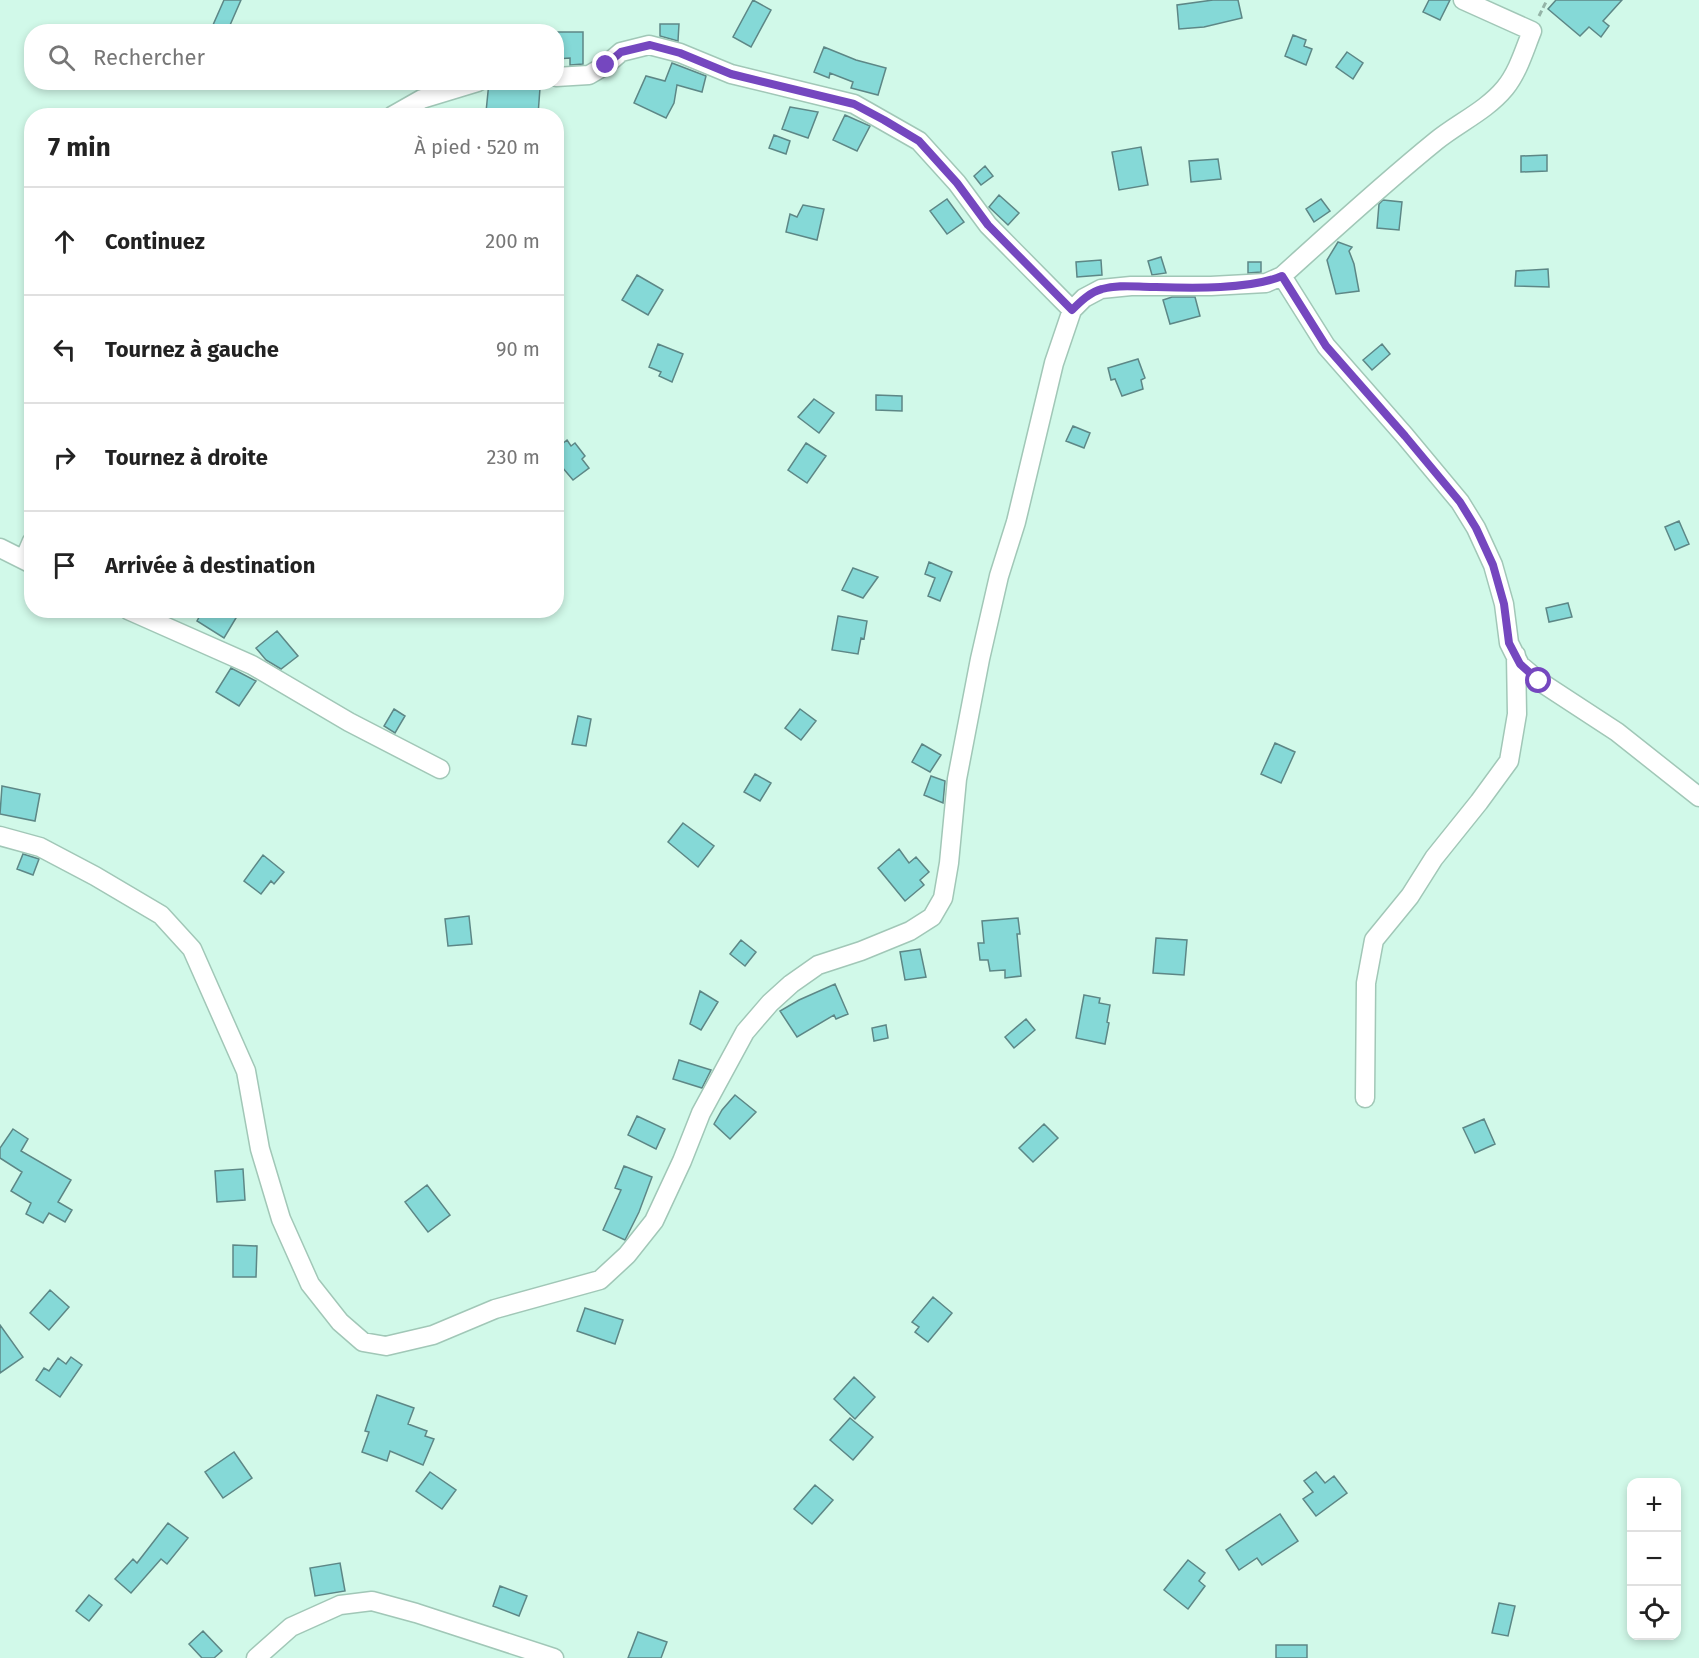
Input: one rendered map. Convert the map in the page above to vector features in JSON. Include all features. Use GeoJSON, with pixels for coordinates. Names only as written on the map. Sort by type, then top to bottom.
{"type":"FeatureCollection","features":[{"type":"Feature","properties":{"kind":"street"},"geometry":{"type":"LineString","coordinates":[[0,836],[40,848],[95,876],[161,915],[192,949],[246,1071],[260,1149],[281,1219],[310,1284],[340,1322],[363,1342],[386,1346],[433,1335],[495,1309],[600,1280],[627,1255],[654,1221],[701,1113],[745,1032],[770,1003],[791,984],[818,965],[910,931],[932,917],[943,898],[949,863],[957,779],[999,576],[1016,522],[1054,363],[1072,310],[1084,298],[1101,289],[1131,286],[1266,283],[1282,276],[1377,190],[1441,137],[1491,103],[1516,72],[1532,31],[1463,0]]}},
{"type":"Feature","properties":{"kind":"street"},"geometry":{"type":"LineString","coordinates":[[564,77],[589,75],[606,65],[621,52],[650,45],[680,53],[731,74],[854,104],[919,141],[957,183],[988,225],[1072,310]]}},
{"type":"Feature","properties":{"kind":"street"},"geometry":{"type":"LineString","coordinates":[[406,108],[422,99],[452,90]]}},
{"type":"Feature","properties":{"kind":"street"},"geometry":{"type":"LineString","coordinates":[[1282,276],[1326,346],[1460,502],[1476,528],[1493,565],[1504,604],[1509,643],[1520,664],[1539,681],[1617,732],[1699,797]]}},
{"type":"Feature","properties":{"kind":"street"},"geometry":{"type":"LineString","coordinates":[[0,548],[24,560]]}},
{"type":"Feature","properties":{"kind":"street"},"geometry":{"type":"LineString","coordinates":[[146,618],[252,665],[349,722],[440,769]]}},
{"type":"Feature","properties":{"kind":"street"},"geometry":{"type":"LineString","coordinates":[[1365,1098],[1366,983],[1374,940],[1410,896],[1434,858],[1509,761],[1517,714],[1516,655]]}},
{"type":"Feature","properties":{"kind":"street"},"geometry":{"type":"LineString","coordinates":[[256,1658],[291,1627],[340,1605],[372,1601],[417,1613],[554,1658]]}},
{"type":"Feature","properties":{"kind":"building"},"geometry":{"type":"Polygon","coordinates":[[[224,0],[241,0],[230,24],[213,24],[224,0]]]}},
{"type":"Feature","properties":{"kind":"building"},"geometry":{"type":"Polygon","coordinates":[[[753,0],[771,10],[751,47],[733,37],[753,0]]]}},
{"type":"Feature","properties":{"kind":"building"},"geometry":{"type":"Polygon","coordinates":[[[1213,0],[1238,0],[1242,18],[1204,27],[1179,29],[1177,5],[1213,0]]]}},
{"type":"Feature","properties":{"kind":"building"},"geometry":{"type":"Polygon","coordinates":[[[1429,0],[1450,0],[1440,20],[1423,12],[1429,0]]]}},
{"type":"Feature","properties":{"kind":"building"},"geometry":{"type":"Polygon","coordinates":[[[1556,0],[1622,0],[1603,21],[1609,26],[1601,37],[1589,27],[1580,36],[1548,9],[1556,0]]]}},
{"type":"Feature","properties":{"kind":"building"},"geometry":{"type":"Polygon","coordinates":[[[660,24],[679,24],[678,41],[660,36],[660,24]]]}},
{"type":"Feature","properties":{"kind":"building"},"geometry":{"type":"Polygon","coordinates":[[[564,32],[583,32],[583,64],[570,65],[570,58],[564,58],[564,32]]]}},
{"type":"Feature","properties":{"kind":"building"},"geometry":{"type":"Polygon","coordinates":[[[1293,35],[1306,40],[1304,46],[1312,49],[1306,65],[1285,56],[1293,35]]]}},
{"type":"Feature","properties":{"kind":"building"},"geometry":{"type":"Polygon","coordinates":[[[824,47],[856,60],[886,68],[878,95],[851,88],[853,82],[830,73],[829,78],[814,72],[824,47]]]}},
{"type":"Feature","properties":{"kind":"building"},"geometry":{"type":"Polygon","coordinates":[[[1347,52],[1363,63],[1353,79],[1336,67],[1347,52]]]}},
{"type":"Feature","properties":{"kind":"building"},"geometry":{"type":"Polygon","coordinates":[[[672,63],[706,76],[702,92],[677,85],[674,103],[666,118],[634,103],[646,76],[665,81],[672,63]]]}},
{"type":"Feature","properties":{"kind":"building"},"geometry":{"type":"Polygon","coordinates":[[[488,90],[540,90],[539,108],[486,108],[488,90]]]}},
{"type":"Feature","properties":{"kind":"building"},"geometry":{"type":"Polygon","coordinates":[[[790,107],[818,112],[808,138],[782,129],[790,107]]]}},
{"type":"Feature","properties":{"kind":"building"},"geometry":{"type":"Polygon","coordinates":[[[845,115],[870,126],[857,151],[833,140],[845,115]]]}},
{"type":"Feature","properties":{"kind":"building"},"geometry":{"type":"Polygon","coordinates":[[[774,135],[790,141],[786,154],[769,148],[774,135]]]}},
{"type":"Feature","properties":{"kind":"building"},"geometry":{"type":"Polygon","coordinates":[[[1141,147],[1148,185],[1119,190],[1112,152],[1141,147]]]}},
{"type":"Feature","properties":{"kind":"building"},"geometry":{"type":"Polygon","coordinates":[[[1547,155],[1547,171],[1521,172],[1521,156],[1547,155]]]}},
{"type":"Feature","properties":{"kind":"building"},"geometry":{"type":"Polygon","coordinates":[[[1218,159],[1221,179],[1191,182],[1189,161],[1218,159]]]}},
{"type":"Feature","properties":{"kind":"building"},"geometry":{"type":"Polygon","coordinates":[[[985,166],[993,176],[981,185],[974,176],[985,166]]]}},
{"type":"Feature","properties":{"kind":"building"},"geometry":{"type":"Polygon","coordinates":[[[999,195],[1019,213],[1008,225],[989,207],[999,195]]]}},
{"type":"Feature","properties":{"kind":"building"},"geometry":{"type":"Polygon","coordinates":[[[947,199],[964,222],[947,234],[930,211],[947,199]]]}},
{"type":"Feature","properties":{"kind":"building"},"geometry":{"type":"Polygon","coordinates":[[[1321,199],[1330,211],[1314,222],[1306,209],[1321,199]]]}},
{"type":"Feature","properties":{"kind":"building"},"geometry":{"type":"Polygon","coordinates":[[[1383,200],[1402,202],[1399,230],[1377,228],[1379,204],[1383,200]]]}},
{"type":"Feature","properties":{"kind":"building"},"geometry":{"type":"Polygon","coordinates":[[[803,205],[824,209],[817,240],[786,232],[790,214],[797,217],[803,205]]]}},
{"type":"Feature","properties":{"kind":"building"},"geometry":{"type":"Polygon","coordinates":[[[1338,242],[1352,247],[1349,251],[1359,291],[1336,294],[1327,260],[1338,242]]]}},
{"type":"Feature","properties":{"kind":"building"},"geometry":{"type":"Polygon","coordinates":[[[1161,257],[1166,273],[1152,275],[1148,261],[1161,257]]]}},
{"type":"Feature","properties":{"kind":"building"},"geometry":{"type":"Polygon","coordinates":[[[1101,260],[1102,275],[1077,277],[1076,262],[1101,260]]]}},
{"type":"Feature","properties":{"kind":"building"},"geometry":{"type":"Polygon","coordinates":[[[1248,262],[1261,262],[1261,272],[1248,273],[1248,262]]]}},
{"type":"Feature","properties":{"kind":"building"},"geometry":{"type":"Polygon","coordinates":[[[1548,269],[1549,287],[1515,286],[1516,271],[1548,269]]]}},
{"type":"Feature","properties":{"kind":"building"},"geometry":{"type":"Polygon","coordinates":[[[637,275],[663,290],[648,315],[622,300],[637,275]]]}},
{"type":"Feature","properties":{"kind":"building"},"geometry":{"type":"Polygon","coordinates":[[[1172,297],[1195,297],[1200,316],[1170,324],[1163,300],[1172,297]]]}},
{"type":"Feature","properties":{"kind":"building"},"geometry":{"type":"Polygon","coordinates":[[[658,344],[683,354],[672,382],[659,376],[661,372],[649,367],[658,344]]]}},
{"type":"Feature","properties":{"kind":"building"},"geometry":{"type":"Polygon","coordinates":[[[1382,344],[1390,354],[1372,370],[1363,360],[1382,344]]]}},
{"type":"Feature","properties":{"kind":"building"},"geometry":{"type":"Polygon","coordinates":[[[1138,359],[1145,378],[1141,380],[1143,389],[1122,396],[1115,379],[1111,380],[1108,368],[1138,359]]]}},
{"type":"Feature","properties":{"kind":"building"},"geometry":{"type":"Polygon","coordinates":[[[876,395],[902,396],[902,411],[876,410],[876,395]]]}},
{"type":"Feature","properties":{"kind":"building"},"geometry":{"type":"Polygon","coordinates":[[[814,399],[834,413],[819,433],[798,417],[814,399]]]}},
{"type":"Feature","properties":{"kind":"building"},"geometry":{"type":"Polygon","coordinates":[[[1073,426],[1090,433],[1084,448],[1066,441],[1073,426]]]}},
{"type":"Feature","properties":{"kind":"building"},"geometry":{"type":"Polygon","coordinates":[[[567,440],[571,446],[575,443],[585,456],[582,459],[589,468],[573,480],[564,469],[564,442],[567,440]]]}},
{"type":"Feature","properties":{"kind":"building"},"geometry":{"type":"Polygon","coordinates":[[[806,443],[826,456],[807,483],[788,470],[806,443]]]}},
{"type":"Feature","properties":{"kind":"building"},"geometry":{"type":"Polygon","coordinates":[[[1679,521],[1689,544],[1675,550],[1665,527],[1679,521]]]}},
{"type":"Feature","properties":{"kind":"building"},"geometry":{"type":"Polygon","coordinates":[[[929,562],[952,572],[940,601],[928,596],[935,578],[925,574],[929,562]]]}},
{"type":"Feature","properties":{"kind":"building"},"geometry":{"type":"Polygon","coordinates":[[[853,568],[878,577],[863,598],[842,590],[853,568]]]}},
{"type":"Feature","properties":{"kind":"building"},"geometry":{"type":"Polygon","coordinates":[[[1568,603],[1572,617],[1549,622],[1546,608],[1568,603]]]}},
{"type":"Feature","properties":{"kind":"building"},"geometry":{"type":"Polygon","coordinates":[[[838,616],[867,621],[864,639],[861,638],[858,654],[832,650],[838,616]]]}},
{"type":"Feature","properties":{"kind":"building"},"geometry":{"type":"Polygon","coordinates":[[[199,618],[236,618],[224,638],[197,621],[199,618]]]}},
{"type":"Feature","properties":{"kind":"building"},"geometry":{"type":"Polygon","coordinates":[[[277,631],[298,656],[281,669],[266,660],[256,648],[277,631]]]}},
{"type":"Feature","properties":{"kind":"building"},"geometry":{"type":"Polygon","coordinates":[[[231,668],[256,681],[239,706],[216,692],[231,668]]]}},
{"type":"Feature","properties":{"kind":"building"},"geometry":{"type":"Polygon","coordinates":[[[394,709],[405,716],[395,733],[384,726],[394,709]]]}},
{"type":"Feature","properties":{"kind":"building"},"geometry":{"type":"Polygon","coordinates":[[[800,709],[816,721],[801,740],[785,728],[800,709]]]}},
{"type":"Feature","properties":{"kind":"building"},"geometry":{"type":"Polygon","coordinates":[[[578,716],[591,719],[586,746],[572,744],[578,716]]]}},
{"type":"Feature","properties":{"kind":"building"},"geometry":{"type":"Polygon","coordinates":[[[1275,743],[1295,752],[1281,783],[1261,774],[1275,743]]]}},
{"type":"Feature","properties":{"kind":"building"},"geometry":{"type":"Polygon","coordinates":[[[922,744],[941,755],[930,772],[912,762],[922,744]]]}},
{"type":"Feature","properties":{"kind":"building"},"geometry":{"type":"Polygon","coordinates":[[[755,774],[771,783],[760,801],[744,792],[755,774]]]}},
{"type":"Feature","properties":{"kind":"building"},"geometry":{"type":"Polygon","coordinates":[[[931,776],[945,781],[943,803],[924,795],[931,776]]]}},
{"type":"Feature","properties":{"kind":"building"},"geometry":{"type":"Polygon","coordinates":[[[2,786],[40,794],[35,821],[0,814],[2,786]]]}},
{"type":"Feature","properties":{"kind":"building"},"geometry":{"type":"Polygon","coordinates":[[[683,823],[714,846],[698,867],[668,842],[683,823]]]}},
{"type":"Feature","properties":{"kind":"building"},"geometry":{"type":"Polygon","coordinates":[[[899,849],[909,863],[916,857],[929,872],[920,880],[924,885],[905,901],[878,868],[899,849]]]}},
{"type":"Feature","properties":{"kind":"building"},"geometry":{"type":"Polygon","coordinates":[[[23,854],[39,859],[33,875],[17,869],[23,854]]]}},
{"type":"Feature","properties":{"kind":"building"},"geometry":{"type":"Polygon","coordinates":[[[263,855],[284,872],[274,884],[271,881],[261,894],[244,881],[263,855]]]}},
{"type":"Feature","properties":{"kind":"building"},"geometry":{"type":"Polygon","coordinates":[[[469,916],[472,944],[448,946],[445,919],[469,916]]]}},
{"type":"Feature","properties":{"kind":"building"},"geometry":{"type":"Polygon","coordinates":[[[1018,918],[1020,934],[1017,934],[1021,976],[1005,978],[1005,970],[990,971],[988,960],[980,960],[978,943],[984,943],[982,921],[1018,918]]]}},
{"type":"Feature","properties":{"kind":"building"},"geometry":{"type":"Polygon","coordinates":[[[1156,938],[1187,940],[1184,975],[1153,973],[1156,938]]]}},
{"type":"Feature","properties":{"kind":"building"},"geometry":{"type":"Polygon","coordinates":[[[741,940],[756,952],[745,966],[730,954],[741,940]]]}},
{"type":"Feature","properties":{"kind":"building"},"geometry":{"type":"Polygon","coordinates":[[[920,949],[926,977],[905,980],[900,952],[920,949]]]}},
{"type":"Feature","properties":{"kind":"building"},"geometry":{"type":"Polygon","coordinates":[[[835,984],[848,1014],[836,1019],[834,1015],[797,1037],[780,1011],[835,984]]]}},
{"type":"Feature","properties":{"kind":"building"},"geometry":{"type":"Polygon","coordinates":[[[700,991],[718,1002],[701,1030],[690,1024],[700,991]]]}},
{"type":"Feature","properties":{"kind":"building"},"geometry":{"type":"Polygon","coordinates":[[[1084,995],[1100,998],[1099,1003],[1110,1005],[1105,1044],[1076,1038],[1084,995]]]}},
{"type":"Feature","properties":{"kind":"building"},"geometry":{"type":"Polygon","coordinates":[[[1026,1019],[1035,1030],[1014,1048],[1005,1037],[1026,1019]]]}},
{"type":"Feature","properties":{"kind":"building"},"geometry":{"type":"Polygon","coordinates":[[[886,1025],[888,1038],[874,1041],[872,1028],[886,1025]]]}},
{"type":"Feature","properties":{"kind":"building"},"geometry":{"type":"Polygon","coordinates":[[[679,1060],[711,1070],[702,1088],[673,1079],[679,1060]]]}},
{"type":"Feature","properties":{"kind":"building"},"geometry":{"type":"Polygon","coordinates":[[[735,1095],[756,1112],[730,1139],[714,1124],[735,1095]]]}},
{"type":"Feature","properties":{"kind":"building"},"geometry":{"type":"Polygon","coordinates":[[[637,1116],[665,1129],[656,1149],[628,1135],[637,1116]]]}},
{"type":"Feature","properties":{"kind":"building"},"geometry":{"type":"Polygon","coordinates":[[[1484,1119],[1495,1144],[1475,1153],[1463,1128],[1484,1119]]]}},
{"type":"Feature","properties":{"kind":"building"},"geometry":{"type":"Polygon","coordinates":[[[1044,1124],[1058,1138],[1033,1162],[1019,1148],[1044,1124]]]}},
{"type":"Feature","properties":{"kind":"building"},"geometry":{"type":"Polygon","coordinates":[[[13,1129],[28,1139],[21,1151],[71,1180],[58,1202],[72,1210],[65,1222],[49,1213],[43,1223],[26,1214],[31,1203],[11,1191],[22,1172],[0,1158],[0,1148],[13,1129]]]}},
{"type":"Feature","properties":{"kind":"building"},"geometry":{"type":"Polygon","coordinates":[[[624,1166],[652,1177],[639,1212],[625,1240],[603,1230],[621,1190],[615,1188],[624,1166]]]}},
{"type":"Feature","properties":{"kind":"building"},"geometry":{"type":"Polygon","coordinates":[[[243,1169],[245,1200],[217,1202],[215,1171],[243,1169]]]}},
{"type":"Feature","properties":{"kind":"building"},"geometry":{"type":"Polygon","coordinates":[[[427,1185],[450,1215],[428,1232],[405,1202],[427,1185]]]}},
{"type":"Feature","properties":{"kind":"building"},"geometry":{"type":"Polygon","coordinates":[[[233,1245],[257,1246],[256,1277],[233,1277],[233,1245]]]}},
{"type":"Feature","properties":{"kind":"building"},"geometry":{"type":"Polygon","coordinates":[[[50,1290],[69,1307],[49,1330],[30,1313],[50,1290]]]}},
{"type":"Feature","properties":{"kind":"building"},"geometry":{"type":"Polygon","coordinates":[[[933,1297],[952,1313],[928,1342],[915,1332],[919,1327],[912,1322],[933,1297]]]}},
{"type":"Feature","properties":{"kind":"building"},"geometry":{"type":"Polygon","coordinates":[[[585,1308],[623,1320],[615,1344],[577,1331],[585,1308]]]}},
{"type":"Feature","properties":{"kind":"building"},"geometry":{"type":"Polygon","coordinates":[[[0,1325],[23,1357],[0,1373],[0,1325]]]}},
{"type":"Feature","properties":{"kind":"building"},"geometry":{"type":"Polygon","coordinates":[[[71,1357],[82,1365],[60,1397],[36,1380],[44,1368],[49,1371],[58,1358],[66,1364],[71,1357]]]}},
{"type":"Feature","properties":{"kind":"building"},"geometry":{"type":"Polygon","coordinates":[[[854,1377],[875,1397],[855,1419],[834,1399],[854,1377]]]}},
{"type":"Feature","properties":{"kind":"building"},"geometry":{"type":"Polygon","coordinates":[[[377,1395],[414,1408],[408,1424],[427,1431],[425,1436],[434,1439],[423,1465],[390,1451],[387,1461],[362,1452],[369,1432],[365,1431],[377,1395]]]}},
{"type":"Feature","properties":{"kind":"building"},"geometry":{"type":"Polygon","coordinates":[[[850,1418],[873,1437],[853,1460],[830,1440],[850,1418]]]}},
{"type":"Feature","properties":{"kind":"building"},"geometry":{"type":"Polygon","coordinates":[[[234,1452],[252,1478],[223,1498],[205,1472],[234,1452]]]}},
{"type":"Feature","properties":{"kind":"building"},"geometry":{"type":"Polygon","coordinates":[[[430,1472],[456,1490],[442,1509],[416,1491],[430,1472]]]}},
{"type":"Feature","properties":{"kind":"building"},"geometry":{"type":"Polygon","coordinates":[[[1316,1472],[1325,1483],[1334,1476],[1347,1493],[1316,1516],[1303,1499],[1313,1492],[1304,1481],[1316,1472]]]}},
{"type":"Feature","properties":{"kind":"building"},"geometry":{"type":"Polygon","coordinates":[[[815,1485],[833,1500],[812,1524],[794,1509],[815,1485]]]}},
{"type":"Feature","properties":{"kind":"building"},"geometry":{"type":"Polygon","coordinates":[[[1280,1514],[1298,1541],[1262,1565],[1257,1558],[1239,1570],[1226,1550],[1280,1514]]]}},
{"type":"Feature","properties":{"kind":"building"},"geometry":{"type":"Polygon","coordinates":[[[168,1523],[188,1538],[167,1564],[161,1559],[131,1593],[115,1579],[133,1559],[137,1563],[168,1523]]]}},
{"type":"Feature","properties":{"kind":"building"},"geometry":{"type":"Polygon","coordinates":[[[1188,1560],[1205,1573],[1199,1581],[1205,1586],[1188,1609],[1164,1590],[1188,1560]]]}},
{"type":"Feature","properties":{"kind":"building"},"geometry":{"type":"Polygon","coordinates":[[[340,1563],[345,1591],[315,1596],[310,1568],[340,1563]]]}},
{"type":"Feature","properties":{"kind":"building"},"geometry":{"type":"Polygon","coordinates":[[[500,1586],[527,1596],[519,1616],[493,1606],[500,1586]]]}},
{"type":"Feature","properties":{"kind":"building"},"geometry":{"type":"Polygon","coordinates":[[[89,1595],[102,1605],[89,1621],[76,1611],[89,1595]]]}},
{"type":"Feature","properties":{"kind":"building"},"geometry":{"type":"Polygon","coordinates":[[[1499,1603],[1515,1606],[1508,1636],[1492,1633],[1499,1603]]]}},
{"type":"Feature","properties":{"kind":"building"},"geometry":{"type":"Polygon","coordinates":[[[203,1631],[222,1651],[214,1658],[202,1658],[189,1644],[203,1631]]]}},
{"type":"Feature","properties":{"kind":"building"},"geometry":{"type":"Polygon","coordinates":[[[638,1632],[667,1642],[661,1658],[628,1658],[638,1632]]]}},
{"type":"Feature","properties":{"kind":"building"},"geometry":{"type":"Polygon","coordinates":[[[1276,1645],[1307,1645],[1307,1658],[1276,1658],[1276,1645]]]}},
{"type":"Feature","properties":{"kind":"route"},"geometry":{"type":"LineString","coordinates":[[606,65],[621,52],[650,45],[680,53],[731,74],[854,104],[919,141],[957,183],[988,225],[1072,310],[1084,298],[1101,289],[1131,286],[1266,283],[1282,276],[1326,346],[1460,502],[1476,528],[1493,565],[1504,604],[1509,643],[1520,664],[1539,681]]}}]}
